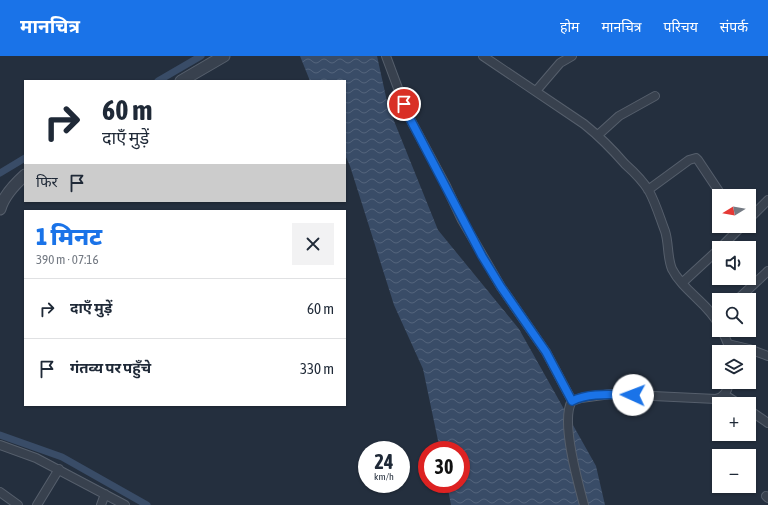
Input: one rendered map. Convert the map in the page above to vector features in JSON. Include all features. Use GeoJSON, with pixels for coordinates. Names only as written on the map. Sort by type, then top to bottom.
{"type":"FeatureCollection","features":[{"type":"Feature","properties":{"kind":"street"},"geometry":{"type":"LineString","coordinates":[[183,80],[224,56]]}},
{"type":"Feature","properties":{"kind":"street"},"geometry":{"type":"LineString","coordinates":[[386,56],[408,115],[445,184],[462,220],[501,287],[546,352],[572,401]]}},
{"type":"Feature","properties":{"kind":"street"},"geometry":{"type":"LineString","coordinates":[[482,56],[584,124],[598,135],[639,178],[648,190],[654,202],[668,243],[670,263],[677,276],[712,313]]}},
{"type":"Feature","properties":{"kind":"street"},"geometry":{"type":"LineString","coordinates":[[536,91],[560,63],[572,56]]}},
{"type":"Feature","properties":{"kind":"street"},"geometry":{"type":"LineString","coordinates":[[598,135],[619,116],[655,96]]}},
{"type":"Feature","properties":{"kind":"street"},"geometry":{"type":"LineString","coordinates":[[648,190],[690,160],[696,158],[717,189]]}},
{"type":"Feature","properties":{"kind":"street"},"geometry":{"type":"LineString","coordinates":[[0,209],[7,194],[24,176]]}},
{"type":"Feature","properties":{"kind":"street"},"geometry":{"type":"LineString","coordinates":[[756,212],[768,200]]}},
{"type":"Feature","properties":{"kind":"street"},"geometry":{"type":"LineString","coordinates":[[726,241],[735,233]]}},
{"type":"Feature","properties":{"kind":"street"},"geometry":{"type":"LineString","coordinates":[[682,283],[712,255]]}},
{"type":"Feature","properties":{"kind":"street"},"geometry":{"type":"LineString","coordinates":[[744,293],[768,271]]}},
{"type":"Feature","properties":{"kind":"street"},"geometry":{"type":"LineString","coordinates":[[756,351],[768,356]]}},
{"type":"Feature","properties":{"kind":"street"},"geometry":{"type":"LineString","coordinates":[[584,505],[573,461],[568,422],[568,409],[572,401],[581,398],[611,394],[716,399],[725,395],[727,389]]}},
{"type":"Feature","properties":{"kind":"street"},"geometry":{"type":"LineString","coordinates":[[756,414],[768,422]]}},
{"type":"Feature","properties":{"kind":"street"},"geometry":{"type":"LineString","coordinates":[[0,445],[36,458],[126,505]]}},
{"type":"Feature","properties":{"kind":"street"},"geometry":{"type":"LineString","coordinates":[[37,505],[58,469]]}},
{"type":"Feature","properties":{"kind":"street"},"geometry":{"type":"LineString","coordinates":[[0,492],[18,505]]}},
{"type":"Feature","properties":{"kind":"street"},"geometry":{"type":"LineString","coordinates":[[102,505],[105,494]]}},
{"type":"Feature","properties":{"kind":"water"},"geometry":{"type":"Polygon","coordinates":[[[300,56],[377,56],[388,106],[438,230],[519,329],[596,466],[605,505],[451,505],[449,493],[470,493],[470,441],[438,441],[423,369],[394,305],[346,157],[346,80],[310,80],[300,56]]]}},
{"type":"Feature","properties":{"kind":"waterway"},"geometry":{"type":"LineString","coordinates":[[160,80],[201,56]]}},
{"type":"Feature","properties":{"kind":"waterway"},"geometry":{"type":"LineString","coordinates":[[0,173],[24,159]]}},
{"type":"Feature","properties":{"kind":"waterway"},"geometry":{"type":"LineString","coordinates":[[0,435],[62,457],[147,505]]}},
{"type":"Feature","properties":{"kind":"route"},"geometry":{"type":"LineString","coordinates":[[404,104],[408,115],[482,256],[501,287],[533,331],[572,401],[597,395],[633,395]]}}]}
